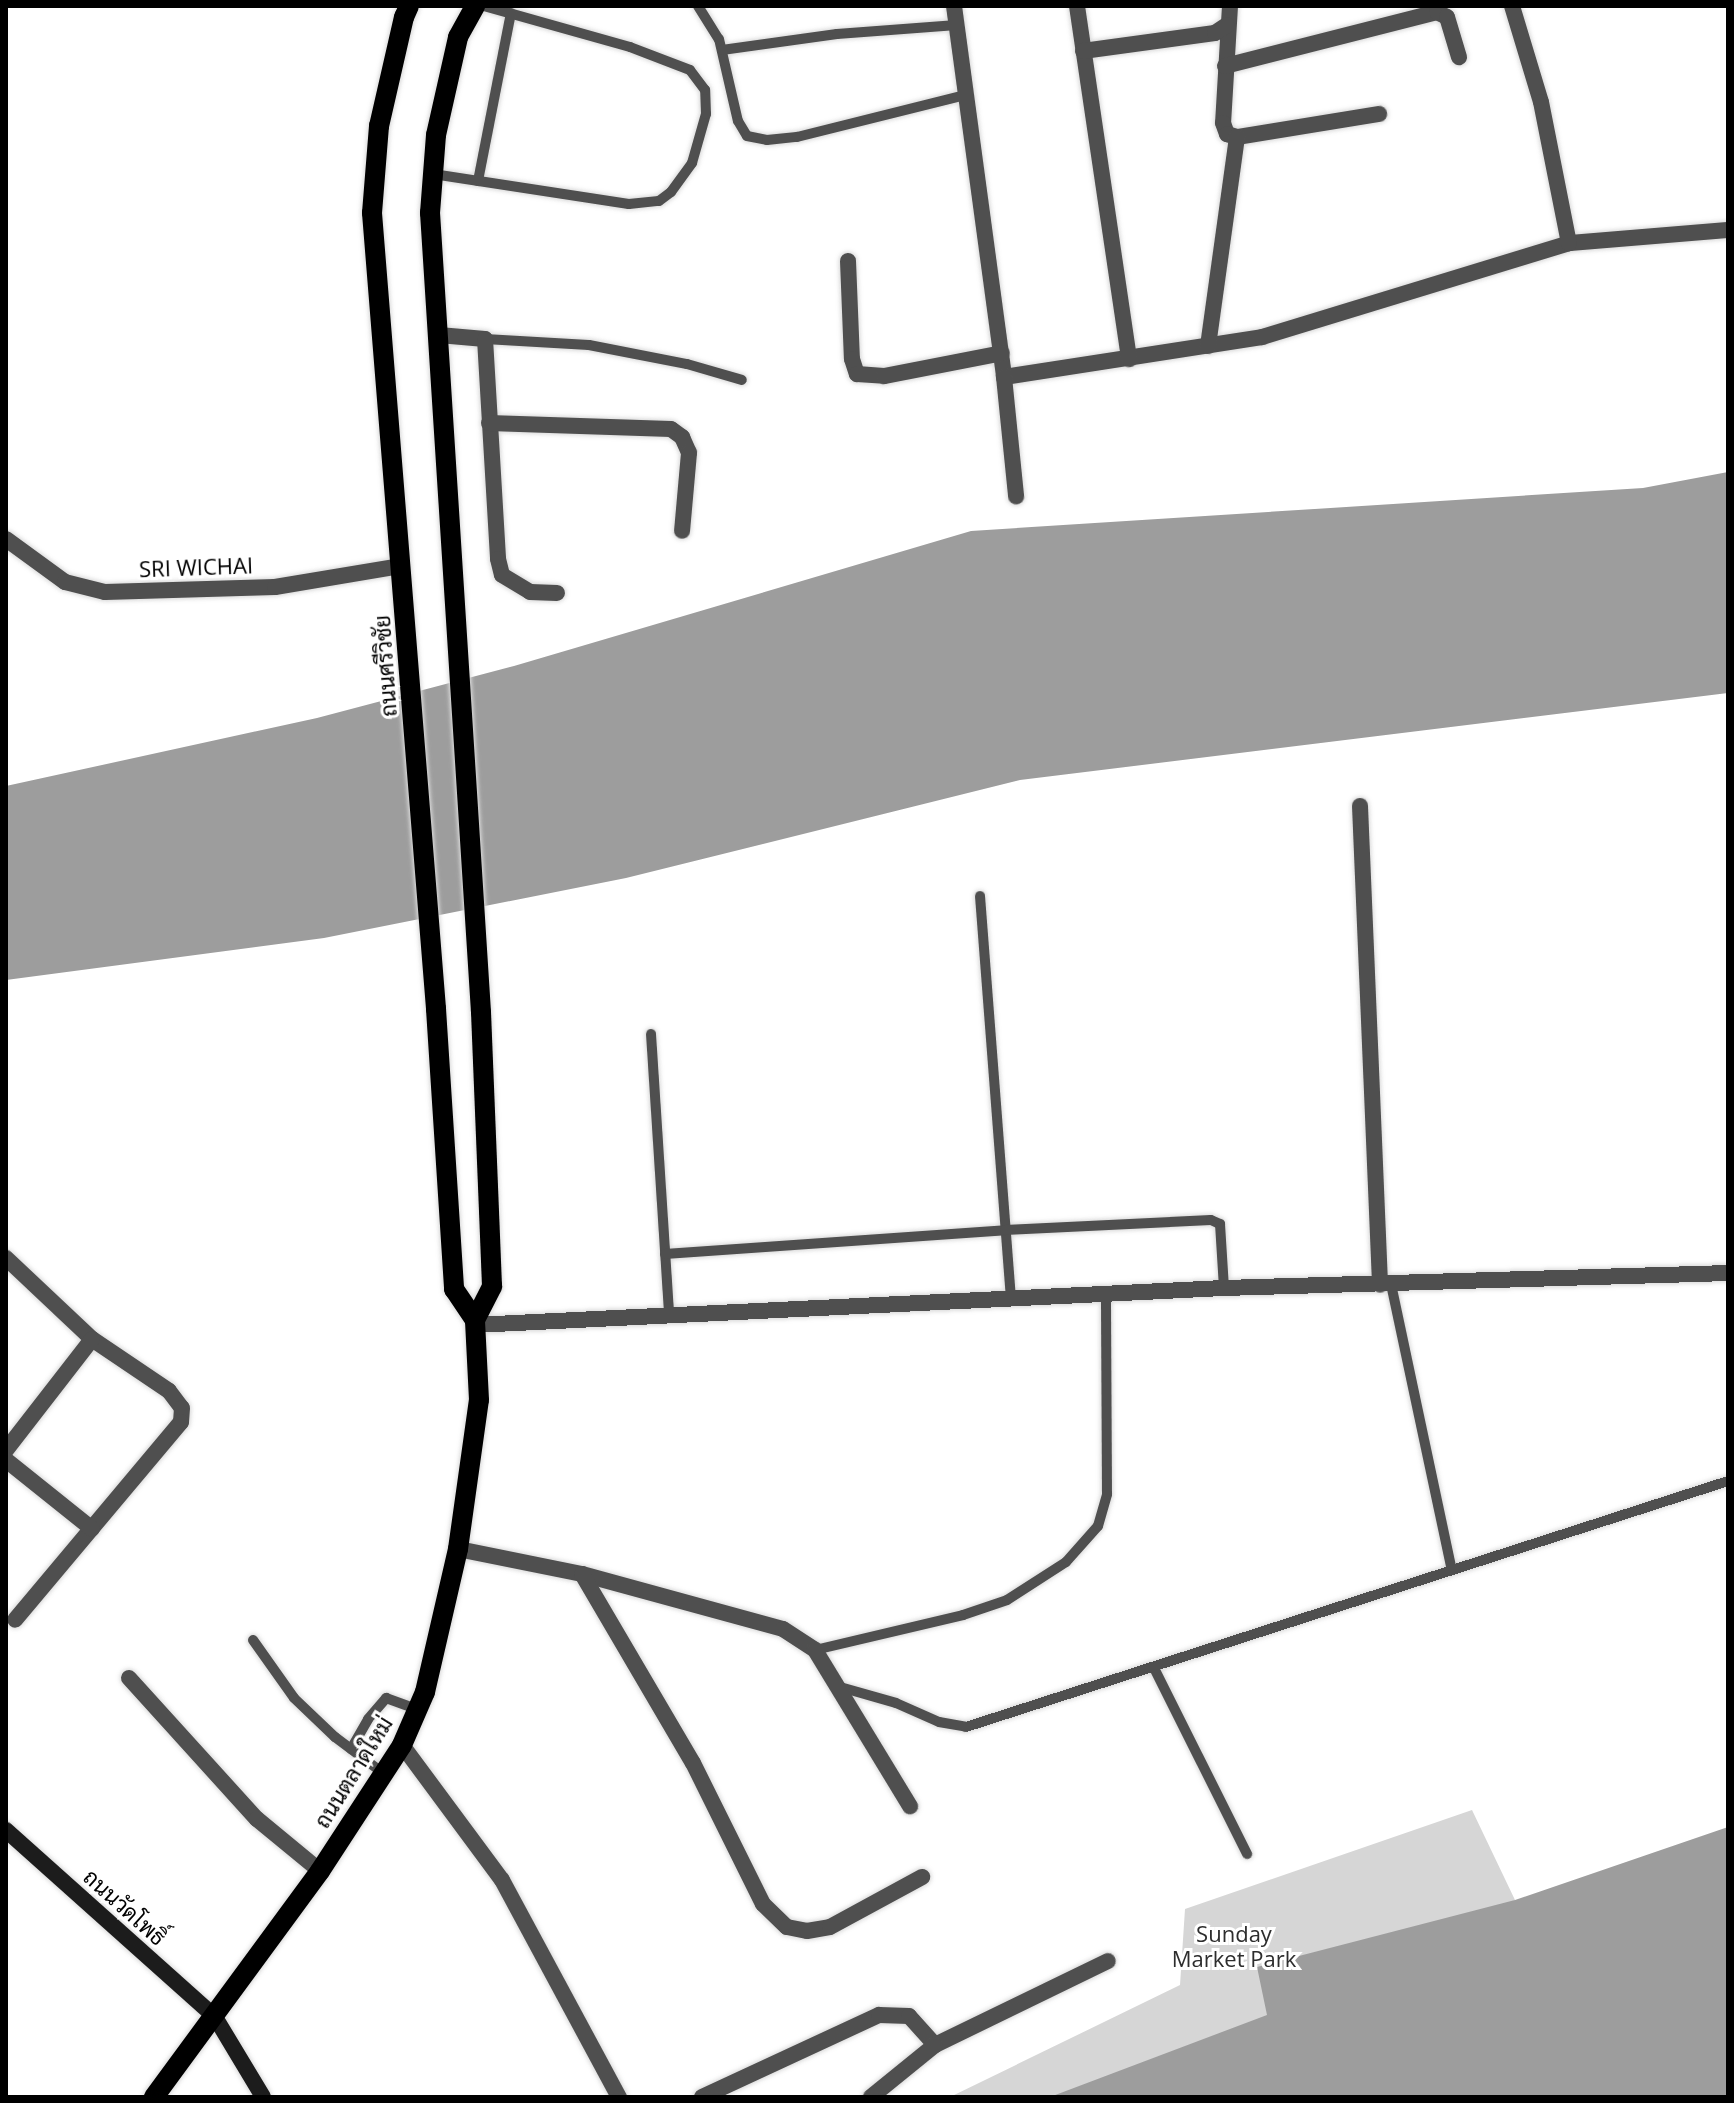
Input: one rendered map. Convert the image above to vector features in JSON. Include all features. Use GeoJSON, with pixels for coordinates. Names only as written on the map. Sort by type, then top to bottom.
{"type":"FeatureCollection","features":[{"type":"Feature","properties":{"kind":"main road","name":"ถนนศรีวิชัย"},"geometry":{"type":"LineString","coordinates":[[409,6],[379,126],[372,213],[436,1009],[454,1289],[475,1322]]}},
{"type":"Feature","properties":{"kind":"main road"},"geometry":{"type":"LineString","coordinates":[[475,6],[458,37],[436,135],[430,213],[481,1012],[492,1286],[475,1322]]}},
{"type":"Feature","properties":{"kind":"main road","name":"ถนนตลาดใหม่"},"geometry":{"type":"LineString","coordinates":[[154,2097],[320,1871],[402,1745],[425,1692],[458,1549],[479,1400],[475,1322]]}},
{"type":"Feature","properties":{"kind":"street"},"geometry":{"type":"LineString","coordinates":[[954,6],[1002,353],[1016,496]]}},
{"type":"Feature","properties":{"kind":"street"},"geometry":{"type":"LineString","coordinates":[[1077,6],[1129,359]]}},
{"type":"Feature","properties":{"kind":"street"},"geometry":{"type":"LineString","coordinates":[[1230,6],[1223,123],[1227,134],[1237,137],[1379,114]]}},
{"type":"Feature","properties":{"kind":"street"},"geometry":{"type":"LineString","coordinates":[[1512,6],[1541,102],[1569,243]]}},
{"type":"Feature","properties":{"kind":"street"},"geometry":{"type":"LineString","coordinates":[[1225,66],[1437,12],[1447,17],[1459,57]]}},
{"type":"Feature","properties":{"kind":"street"},"geometry":{"type":"LineString","coordinates":[[1083,51],[1215,33],[1227,25]]}},
{"type":"Feature","properties":{"kind":"street"},"geometry":{"type":"LineString","coordinates":[[1208,346],[1237,137]]}},
{"type":"Feature","properties":{"kind":"street"},"geometry":{"type":"LineString","coordinates":[[1004,377],[1262,337],[1569,243],[1728,230]]}},
{"type":"Feature","properties":{"kind":"street"},"geometry":{"type":"LineString","coordinates":[[848,261],[852,359],[857,374],[884,376],[1002,353]]}},
{"type":"Feature","properties":{"kind":"street"},"geometry":{"type":"LineString","coordinates":[[439,335],[485,339],[502,575],[530,592],[557,593]]}},
{"type":"Feature","properties":{"kind":"street"},"geometry":{"type":"LineString","coordinates":[[489,423],[671,429],[682,437],[689,453],[682,531]]}},
{"type":"Feature","properties":{"kind":"street","name":"SRI WICHAI"},"geometry":{"type":"LineString","coordinates":[[6,539],[65,582],[105,592],[275,587],[401,566]]}},
{"type":"Feature","properties":{"kind":"street"},"geometry":{"type":"LineString","coordinates":[[1360,806],[1385,1284]]}},
{"type":"Feature","properties":{"kind":"street"},"geometry":{"type":"LineString","coordinates":[[6,1258],[92,1339],[169,1391],[182,1408],[181,1422],[15,1620]]}},
{"type":"Feature","properties":{"kind":"street"},"geometry":{"type":"LineString","coordinates":[[475,1322],[1106,1296],[1224,1288],[1728,1273]]}},
{"type":"Feature","properties":{"kind":"street"},"geometry":{"type":"LineString","coordinates":[[6,1450],[92,1339]]}},
{"type":"Feature","properties":{"kind":"street"},"geometry":{"type":"LineString","coordinates":[[6,1460],[92,1529]]}},
{"type":"Feature","properties":{"kind":"street"},"geometry":{"type":"LineString","coordinates":[[458,1549],[582,1574],[783,1629],[815,1650],[910,1806]]}},
{"type":"Feature","properties":{"kind":"street"},"geometry":{"type":"LineString","coordinates":[[582,1574],[693,1763],[763,1904],[787,1927],[807,1931],[830,1927],[922,1877]]}},
{"type":"Feature","properties":{"kind":"street"},"geometry":{"type":"LineString","coordinates":[[129,1678],[257,1819],[320,1871]]}},
{"type":"Feature","properties":{"kind":"street"},"geometry":{"type":"LineString","coordinates":[[402,1745],[502,1880],[619,2097]]}},
{"type":"Feature","properties":{"kind":"street","name":"ถนนวัดโพธิ์"},"geometry":{"type":"LineString","coordinates":[[6,1830],[215,2017],[263,2097]]}},
{"type":"Feature","properties":{"kind":"street"},"geometry":{"type":"LineString","coordinates":[[871,2097],[935,2045],[1108,1961]]}},
{"type":"Feature","properties":{"kind":"street"},"geometry":{"type":"LineString","coordinates":[[702,2097],[879,2015],[909,2016],[935,2045]]}},
{"type":"Feature","properties":{"kind":"lane"},"geometry":{"type":"LineString","coordinates":[[433,174],[629,204],[659,201],[671,192],[692,163],[706,114],[705,90],[690,70],[630,47],[484,6]]}},
{"type":"Feature","properties":{"kind":"lane"},"geometry":{"type":"LineString","coordinates":[[698,6],[711,22],[722,50],[738,121],[747,136],[767,140],[797,137],[966,95]]}},
{"type":"Feature","properties":{"kind":"lane"},"geometry":{"type":"LineString","coordinates":[[478,181],[511,13]]}},
{"type":"Feature","properties":{"kind":"lane"},"geometry":{"type":"LineString","coordinates":[[722,50],[837,34],[957,25]]}},
{"type":"Feature","properties":{"kind":"lane"},"geometry":{"type":"LineString","coordinates":[[485,339],[589,345],[687,364],[742,380]]}},
{"type":"Feature","properties":{"kind":"lane"},"geometry":{"type":"LineString","coordinates":[[980,896],[1011,1300]]}},
{"type":"Feature","properties":{"kind":"lane"},"geometry":{"type":"LineString","coordinates":[[651,1034],[669,1314]]}},
{"type":"Feature","properties":{"kind":"lane"},"geometry":{"type":"LineString","coordinates":[[665,1254],[1005,1230],[1211,1220],[1220,1224],[1224,1288]]}},
{"type":"Feature","properties":{"kind":"lane"},"geometry":{"type":"LineString","coordinates":[[1385,1284],[1452,1570]]}},
{"type":"Feature","properties":{"kind":"lane"},"geometry":{"type":"LineString","coordinates":[[815,1650],[963,1615],[1007,1600],[1066,1562],[1098,1526],[1107,1494],[1106,1296]]}},
{"type":"Feature","properties":{"kind":"lane"},"geometry":{"type":"LineString","coordinates":[[840,1687],[896,1703],[939,1722],[966,1727],[1728,1481]]}},
{"type":"Feature","properties":{"kind":"lane"},"geometry":{"type":"LineString","coordinates":[[253,1640],[294,1698],[383,1773]]}},
{"type":"Feature","properties":{"kind":"lane"},"geometry":{"type":"LineString","coordinates":[[1154,1668],[1247,1854]]}},
{"type":"Feature","properties":{"kind":"lane"},"geometry":{"type":"LineString","coordinates":[[351,1749],[368,1719],[386,1698],[417,1709]]}},
{"type":"Feature","properties":{"kind":"green space","name":"Sunday Market Park"},"geometry":{"type":"Polygon","coordinates":[[[1472,1810],[1515,1900],[1287,2026],[1118,2097],[950,2097],[1180,1985],[1185,1909],[1472,1810]]]}},
{"type":"Feature","properties":{"kind":"shaded area"},"geometry":{"type":"Polygon","coordinates":[[[1728,472],[1728,693],[1020,780],[626,878],[324,938],[6,980],[6,786],[317,718],[514,666],[971,531],[1643,488],[1728,472]]]}},
{"type":"Feature","properties":{"kind":"shaded area"},"geometry":{"type":"Polygon","coordinates":[[[1728,1827],[1728,2097],[1050,2097],[1267,2015],[1257,1967],[1515,1900],[1728,1827]]]}}]}
